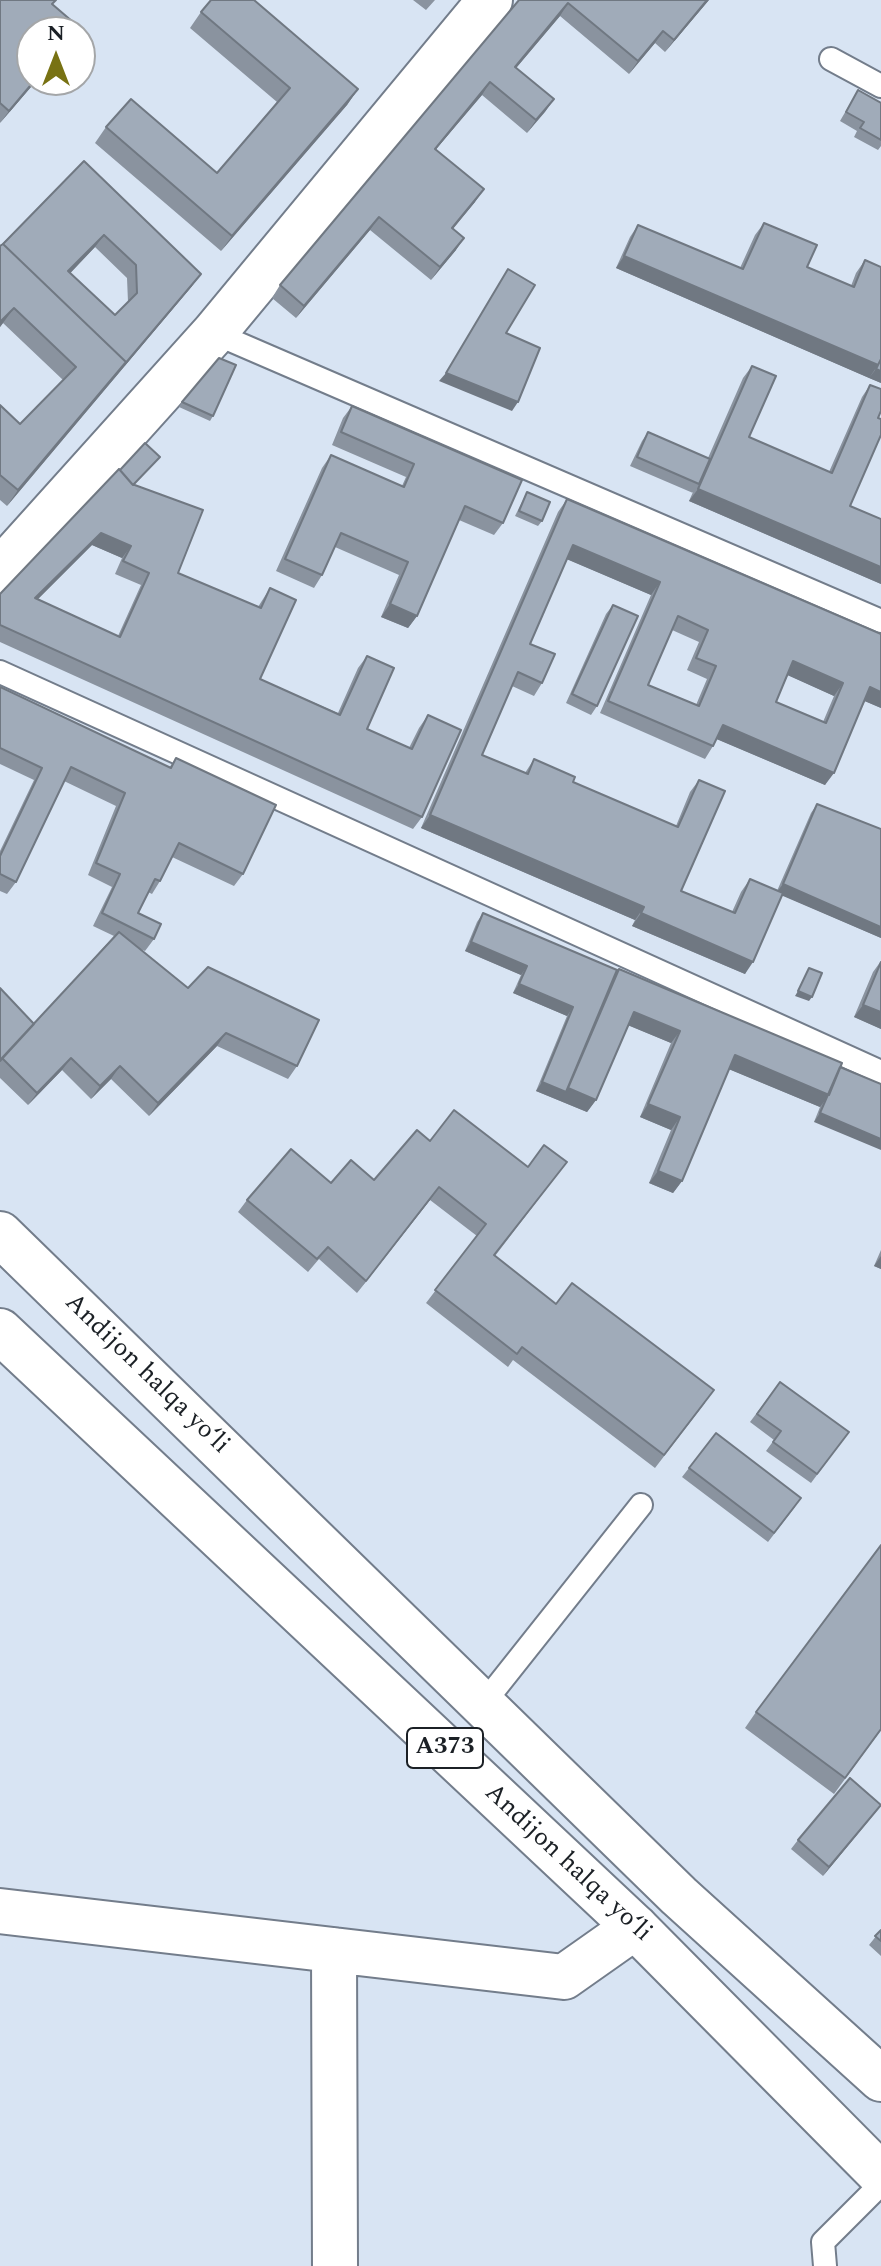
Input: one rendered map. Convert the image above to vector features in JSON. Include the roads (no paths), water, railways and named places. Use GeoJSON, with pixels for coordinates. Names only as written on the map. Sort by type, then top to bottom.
{"type":"FeatureCollection","features":[{"type":"Feature","properties":{"kind":"main road"},"geometry":{"type":"LineString","coordinates":[[0,571],[214,333],[490,0]]}},
{"type":"Feature","properties":{"kind":"main road","name":"Andijon halqa yo‘li"},"geometry":{"type":"LineString","coordinates":[[0,1234],[679,1896],[881,2079]]}},
{"type":"Feature","properties":{"kind":"main road","name":"Andijon halqa yo‘li"},"geometry":{"type":"LineString","coordinates":[[0,1331],[635,1927],[881,2175]]}},
{"type":"Feature","properties":{"kind":"main road"},"geometry":{"type":"LineString","coordinates":[[0,1911],[564,1977],[635,1927]]}},
{"type":"Feature","properties":{"kind":"main road"},"geometry":{"type":"LineString","coordinates":[[334,1950],[335,2266]]}},
{"type":"Feature","properties":{"kind":"lane"},"geometry":{"type":"LineString","coordinates":[[831,59],[881,86]]}},
{"type":"Feature","properties":{"kind":"lane"},"geometry":{"type":"LineString","coordinates":[[214,333],[881,621]]}},
{"type":"Feature","properties":{"kind":"lane"},"geometry":{"type":"LineString","coordinates":[[0,672],[881,1072]]}},
{"type":"Feature","properties":{"kind":"lane"},"geometry":{"type":"LineString","coordinates":[[483,1704],[641,1505]]}},
{"type":"Feature","properties":{"kind":"lane"},"geometry":{"type":"LineString","coordinates":[[825,2266],[823,2242],[881,2184]]}}]}
